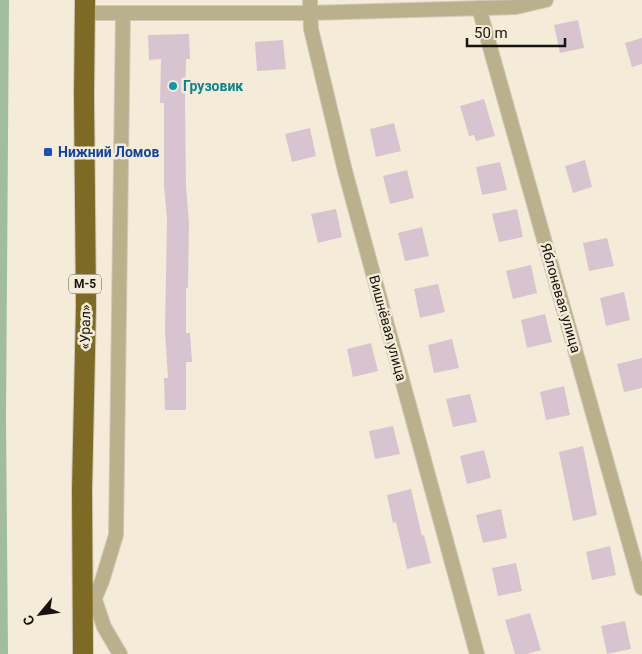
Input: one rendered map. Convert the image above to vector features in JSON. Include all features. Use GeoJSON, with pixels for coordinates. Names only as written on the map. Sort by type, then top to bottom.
{"type":"FeatureCollection","features":[{"type":"Feature","properties":{"kind":"highway","name":"«Урал»"},"geometry":{"type":"LineString","coordinates":[[83,654],[82,490],[86,306],[85,7]]}},
{"type":"Feature","properties":{"kind":"street"},"geometry":{"type":"LineString","coordinates":[[85,7],[124,13],[310,7],[479,8],[516,7],[546,0]]}},
{"type":"Feature","properties":{"kind":"street","name":"Вишнёвая улица"},"geometry":{"type":"LineString","coordinates":[[310,7],[311,29],[345,171],[477,654]]}},
{"type":"Feature","properties":{"kind":"street","name":"Яблоневая улица"},"geometry":{"type":"LineString","coordinates":[[479,8],[642,588]]}},
{"type":"Feature","properties":{"kind":"street"},"geometry":{"type":"LineString","coordinates":[[94,600],[116,535],[124,13]]}},
{"type":"Feature","properties":{"kind":"street"},"geometry":{"type":"LineString","coordinates":[[83,554],[94,600],[104,627],[120,654]]}},
{"type":"Feature","properties":{"kind":"green space"},"geometry":{"type":"Polygon","coordinates":[[[0,0],[9,0],[6,418],[8,654],[0,654],[0,0]]]}},
{"type":"Feature","properties":{"kind":"building"},"geometry":{"type":"Polygon","coordinates":[[[578,20],[584,48],[560,53],[554,25],[578,20]]]}},
{"type":"Feature","properties":{"kind":"building"},"geometry":{"type":"Polygon","coordinates":[[[189,34],[190,59],[186,59],[185,103],[186,186],[189,222],[186,333],[190,333],[192,362],[186,362],[186,410],[165,410],[164,378],[168,378],[165,332],[167,219],[164,185],[164,103],[160,103],[161,59],[149,60],[148,35],[189,34]]]}},
{"type":"Feature","properties":{"kind":"building"},"geometry":{"type":"Polygon","coordinates":[[[642,38],[642,64],[632,67],[625,43],[642,38]]]}},
{"type":"Feature","properties":{"kind":"building"},"geometry":{"type":"Polygon","coordinates":[[[283,40],[286,69],[257,71],[255,42],[283,40]]]}},
{"type":"Feature","properties":{"kind":"building"},"geometry":{"type":"Polygon","coordinates":[[[484,99],[495,136],[476,141],[474,135],[469,136],[460,106],[484,99]]]}},
{"type":"Feature","properties":{"kind":"building"},"geometry":{"type":"Polygon","coordinates":[[[394,123],[401,151],[376,157],[370,129],[394,123]]]}},
{"type":"Feature","properties":{"kind":"building"},"geometry":{"type":"Polygon","coordinates":[[[310,128],[316,156],[292,162],[285,134],[310,128]]]}},
{"type":"Feature","properties":{"kind":"building"},"geometry":{"type":"Polygon","coordinates":[[[585,160],[592,187],[573,193],[565,166],[585,160]]]}},
{"type":"Feature","properties":{"kind":"building"},"geometry":{"type":"Polygon","coordinates":[[[500,162],[507,190],[482,195],[476,167],[500,162]]]}},
{"type":"Feature","properties":{"kind":"building"},"geometry":{"type":"Polygon","coordinates":[[[407,170],[414,198],[390,204],[383,176],[407,170]]]}},
{"type":"Feature","properties":{"kind":"building"},"geometry":{"type":"Polygon","coordinates":[[[336,209],[342,237],[318,243],[311,214],[336,209]]]}},
{"type":"Feature","properties":{"kind":"building"},"geometry":{"type":"Polygon","coordinates":[[[517,209],[523,237],[499,242],[492,214],[517,209]]]}},
{"type":"Feature","properties":{"kind":"building"},"geometry":{"type":"Polygon","coordinates":[[[422,227],[429,256],[405,261],[398,233],[422,227]]]}},
{"type":"Feature","properties":{"kind":"building"},"geometry":{"type":"Polygon","coordinates":[[[607,238],[614,266],[589,271],[583,243],[607,238]]]}},
{"type":"Feature","properties":{"kind":"building"},"geometry":{"type":"Polygon","coordinates":[[[531,265],[537,293],[513,299],[506,271],[531,265]]]}},
{"type":"Feature","properties":{"kind":"building"},"geometry":{"type":"Polygon","coordinates":[[[438,284],[445,312],[420,318],[414,289],[438,284]]]}},
{"type":"Feature","properties":{"kind":"building"},"geometry":{"type":"Polygon","coordinates":[[[624,292],[630,320],[606,326],[600,298],[624,292]]]}},
{"type":"Feature","properties":{"kind":"building"},"geometry":{"type":"Polygon","coordinates":[[[545,314],[552,342],[527,348],[521,320],[545,314]]]}},
{"type":"Feature","properties":{"kind":"building"},"geometry":{"type":"Polygon","coordinates":[[[452,339],[459,368],[434,373],[428,345],[452,339]]]}},
{"type":"Feature","properties":{"kind":"building"},"geometry":{"type":"Polygon","coordinates":[[[371,343],[378,371],[353,377],[347,349],[371,343]]]}},
{"type":"Feature","properties":{"kind":"building"},"geometry":{"type":"Polygon","coordinates":[[[642,358],[642,388],[624,392],[617,364],[642,358]]]}},
{"type":"Feature","properties":{"kind":"building"},"geometry":{"type":"Polygon","coordinates":[[[564,386],[570,415],[546,420],[540,392],[564,386]]]}},
{"type":"Feature","properties":{"kind":"building"},"geometry":{"type":"Polygon","coordinates":[[[470,394],[477,422],[453,427],[446,399],[470,394]]]}},
{"type":"Feature","properties":{"kind":"building"},"geometry":{"type":"Polygon","coordinates":[[[393,426],[400,454],[375,459],[369,431],[393,426]]]}},
{"type":"Feature","properties":{"kind":"building"},"geometry":{"type":"Polygon","coordinates":[[[583,446],[597,515],[573,521],[559,452],[583,446]]]}},
{"type":"Feature","properties":{"kind":"building"},"geometry":{"type":"Polygon","coordinates":[[[484,450],[491,478],[467,484],[460,456],[484,450]]]}},
{"type":"Feature","properties":{"kind":"building"},"geometry":{"type":"Polygon","coordinates":[[[411,489],[422,536],[424,535],[431,563],[407,569],[396,522],[393,523],[387,495],[411,489]]]}},
{"type":"Feature","properties":{"kind":"building"},"geometry":{"type":"Polygon","coordinates":[[[501,509],[507,538],[483,543],[476,515],[501,509]]]}},
{"type":"Feature","properties":{"kind":"building"},"geometry":{"type":"Polygon","coordinates":[[[610,546],[616,575],[592,580],[586,552],[610,546]]]}},
{"type":"Feature","properties":{"kind":"building"},"geometry":{"type":"Polygon","coordinates":[[[516,563],[522,591],[498,596],[492,568],[516,563]]]}},
{"type":"Feature","properties":{"kind":"building"},"geometry":{"type":"Polygon","coordinates":[[[530,613],[541,650],[527,654],[515,654],[505,620],[530,613]]]}},
{"type":"Feature","properties":{"kind":"building"},"geometry":{"type":"Polygon","coordinates":[[[625,621],[631,649],[607,654],[601,626],[625,621]]]}},
{"type":"Feature","properties":{"kind":"place","name":"Грузовик"},"geometry":{"type":"Point","coordinates":[173,86]}},
{"type":"Feature","properties":{"kind":"place","name":"Нижний Ломов"},"geometry":{"type":"Point","coordinates":[48,152]}}]}
